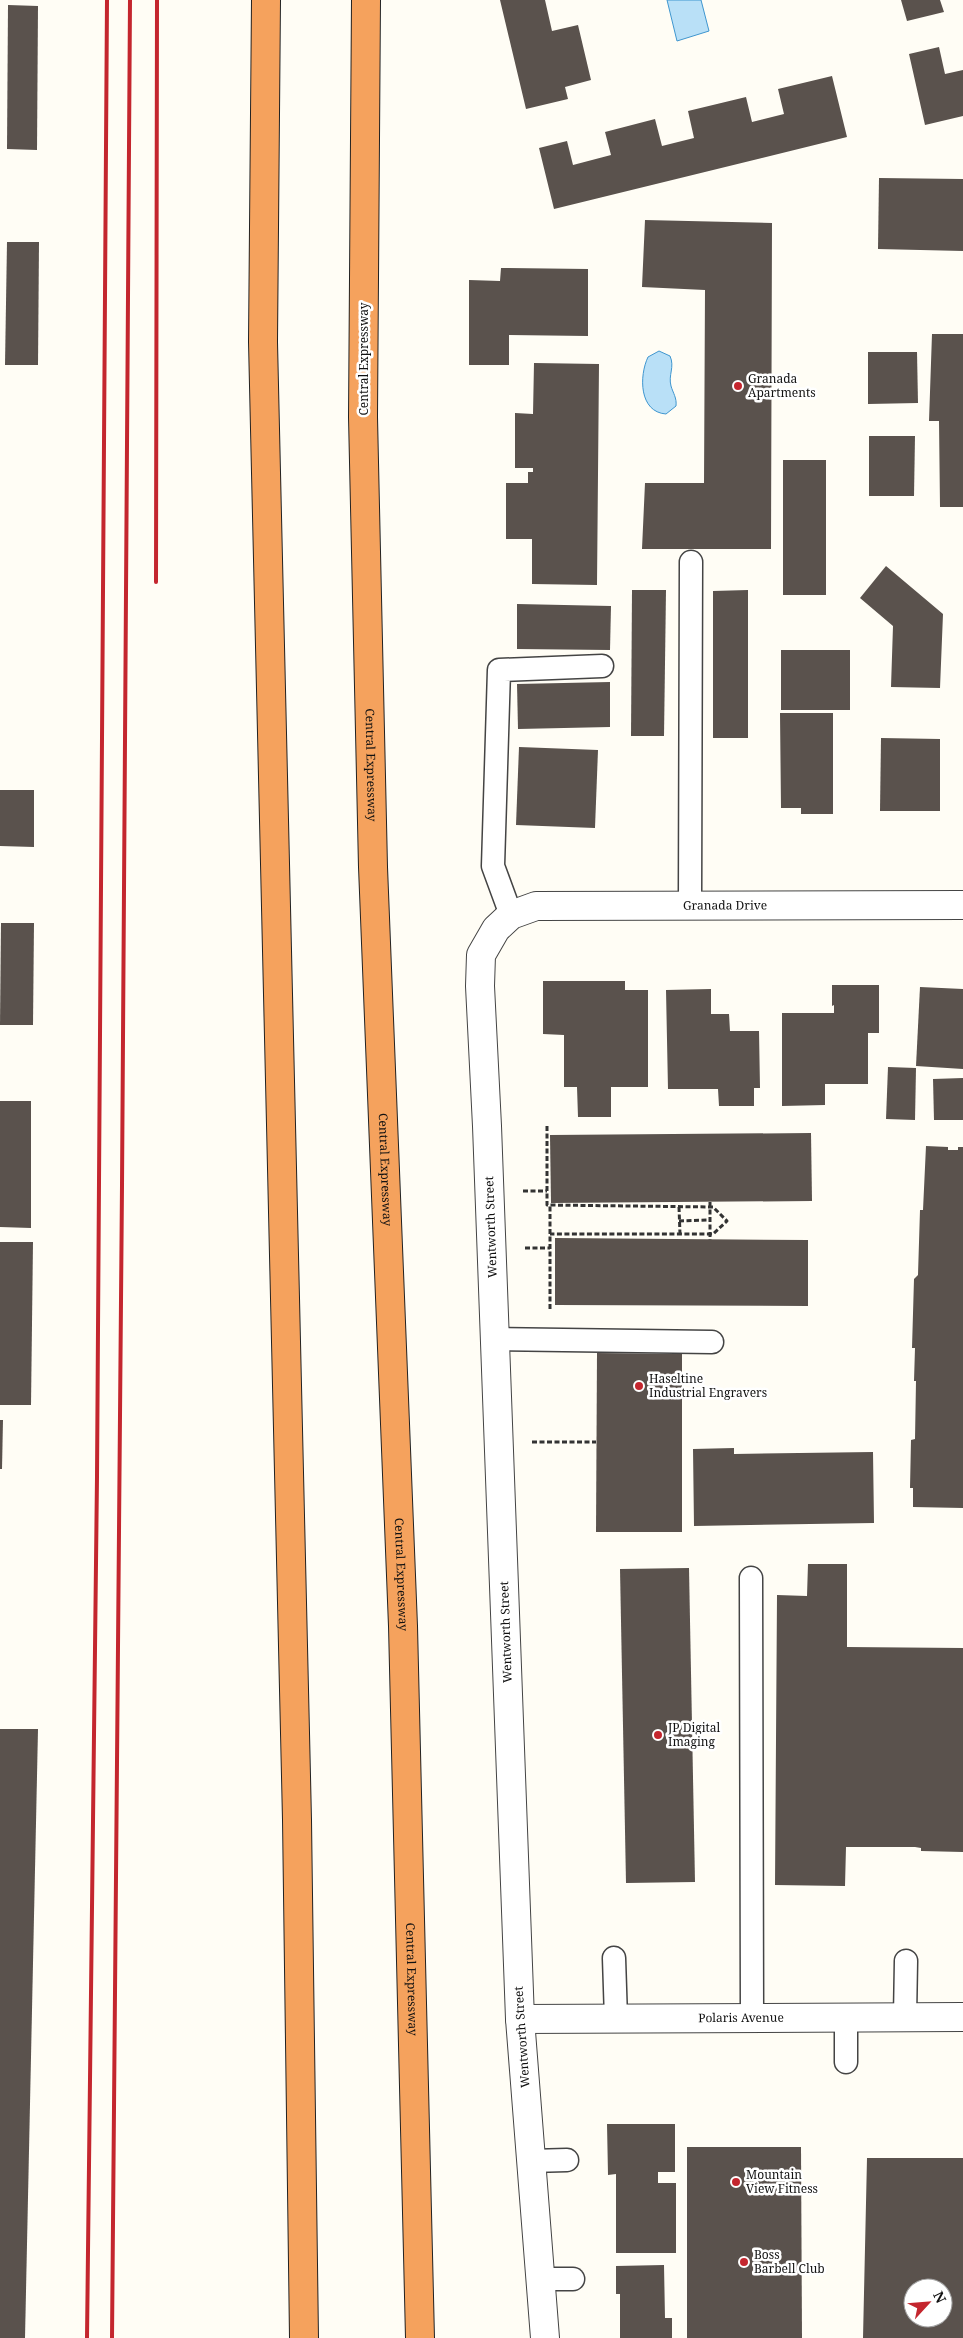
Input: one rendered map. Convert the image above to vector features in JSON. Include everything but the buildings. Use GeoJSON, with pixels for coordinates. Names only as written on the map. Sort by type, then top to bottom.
{"type":"FeatureCollection","features":[{"type":"Feature","properties":{"kind":"highway"},"geometry":{"type":"LineString","coordinates":[[266,0],[263,342],[297,1800],[304,2338]]}},
{"type":"Feature","properties":{"kind":"highway","name":"Central Expressway"},"geometry":{"type":"LineString","coordinates":[[366,0],[363,417],[372,847],[403,1626],[420,2338]]}},
{"type":"Feature","properties":{"kind":"street","name":"Granada Drive"},"geometry":{"type":"LineString","coordinates":[[504,922],[536,906],[690,904],[963,905]]}},
{"type":"Feature","properties":{"kind":"street","name":"Wentworth Street"},"geometry":{"type":"LineString","coordinates":[[504,922],[481,955],[480,986],[520,2020],[545,2338]]}},
{"type":"Feature","properties":{"kind":"street","name":"Polaris Avenue"},"geometry":{"type":"LineString","coordinates":[[520,2020],[963,2016]]}},
{"type":"Feature","properties":{"kind":"lane"},"geometry":{"type":"LineString","coordinates":[[690,904],[691,562]]}},
{"type":"Feature","properties":{"kind":"lane"},"geometry":{"type":"LineString","coordinates":[[504,922],[493,866],[500,670],[602,666]]}},
{"type":"Feature","properties":{"kind":"lane"},"geometry":{"type":"LineString","coordinates":[[495,1339],[712,1342]]}},
{"type":"Feature","properties":{"kind":"lane"},"geometry":{"type":"LineString","coordinates":[[751,1578],[752,2018]]}},
{"type":"Feature","properties":{"kind":"lane"},"geometry":{"type":"LineString","coordinates":[[614,1958],[616,2019]]}},
{"type":"Feature","properties":{"kind":"lane"},"geometry":{"type":"LineString","coordinates":[[906,1961],[906,2017]]}},
{"type":"Feature","properties":{"kind":"lane"},"geometry":{"type":"LineString","coordinates":[[846,2017],[846,2062]]}},
{"type":"Feature","properties":{"kind":"lane"},"geometry":{"type":"LineString","coordinates":[[531,2161],[567,2160]]}},
{"type":"Feature","properties":{"kind":"lane"},"geometry":{"type":"LineString","coordinates":[[540,2279],[573,2280]]}},
{"type":"Feature","properties":{"kind":"path"},"geometry":{"type":"LineString","coordinates":[[547,1126],[547,1191],[548,1205],[550,1205],[550,1318]]}},
{"type":"Feature","properties":{"kind":"path"},"geometry":{"type":"LineString","coordinates":[[514,1191],[547,1191]]}},
{"type":"Feature","properties":{"kind":"path"},"geometry":{"type":"LineString","coordinates":[[710,1202],[710,1240]]}},
{"type":"Feature","properties":{"kind":"path"},"geometry":{"type":"LineString","coordinates":[[550,1205],[713,1207],[727,1221],[713,1234],[550,1234]]}},
{"type":"Feature","properties":{"kind":"path"},"geometry":{"type":"LineString","coordinates":[[679,1207],[680,1234]]}},
{"type":"Feature","properties":{"kind":"path"},"geometry":{"type":"LineString","coordinates":[[679,1221],[710,1220]]}},
{"type":"Feature","properties":{"kind":"path"},"geometry":{"type":"LineString","coordinates":[[516,1248],[550,1248]]}},
{"type":"Feature","properties":{"kind":"path"},"geometry":{"type":"LineString","coordinates":[[530,1442],[596,1442]]}},
{"type":"Feature","properties":{"kind":"water"},"geometry":{"type":"Polygon","coordinates":[[[667,0],[701,0],[709,31],[677,41],[667,0]]]}},
{"type":"Feature","properties":{"kind":"water"},"geometry":{"type":"Polygon","coordinates":[[[659,351],[670,356],[672,364],[670,382],[676,406],[666,414],[657,412],[651,407],[646,400],[643,383],[643,374],[648,357],[659,351]]]}},
{"type":"Feature","properties":{"kind":"railway"},"geometry":{"type":"LineString","coordinates":[[87,2338],[97,1477],[107,0]]}},
{"type":"Feature","properties":{"kind":"railway"},"geometry":{"type":"LineString","coordinates":[[112,2338],[130,0]]}},
{"type":"Feature","properties":{"kind":"railway"},"geometry":{"type":"LineString","coordinates":[[156,582],[157,0]]}},
{"type":"Feature","properties":{"kind":"place","name":"Granada Apartments"},"geometry":{"type":"Point","coordinates":[738,386]}},
{"type":"Feature","properties":{"kind":"place","name":"Haseltine Industrial Engravers"},"geometry":{"type":"Point","coordinates":[639,1386]}},
{"type":"Feature","properties":{"kind":"place","name":"JP Digital Imaging"},"geometry":{"type":"Point","coordinates":[658,1735]}},
{"type":"Feature","properties":{"kind":"place","name":"Mountain View Fitness"},"geometry":{"type":"Point","coordinates":[736,2182]}},
{"type":"Feature","properties":{"kind":"place","name":"Boss Barbell Club"},"geometry":{"type":"Point","coordinates":[744,2262]}}]}
